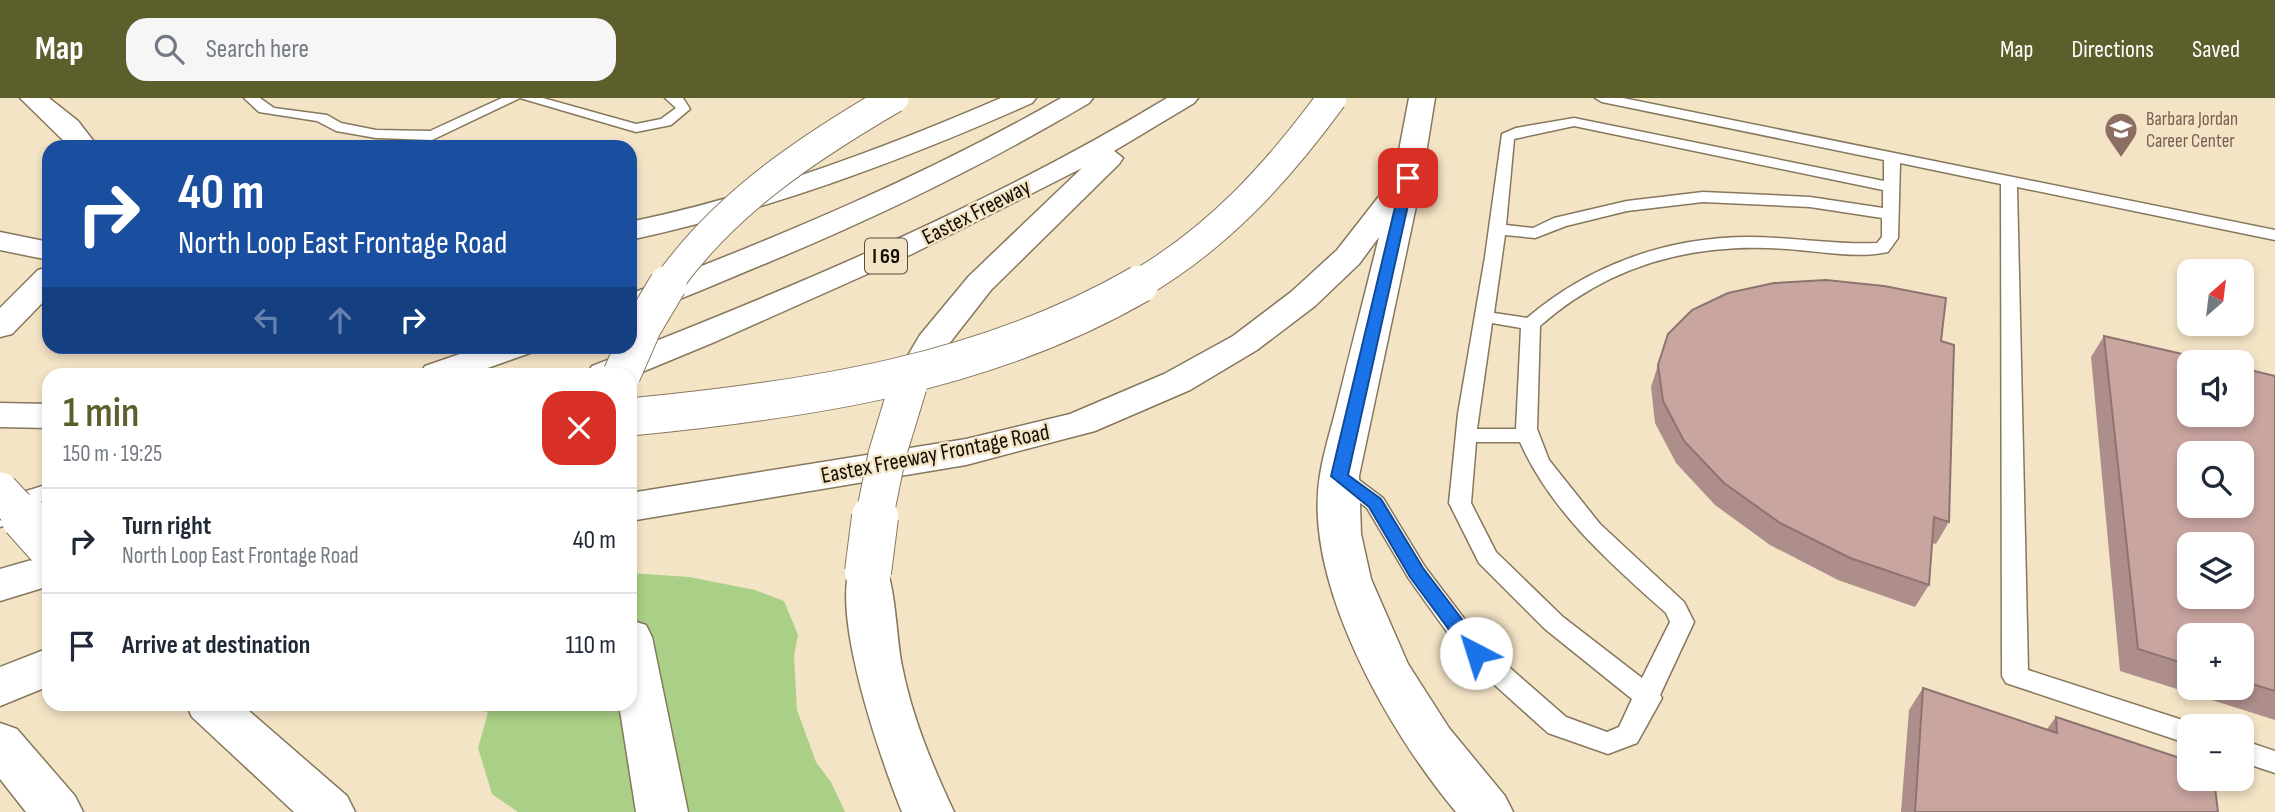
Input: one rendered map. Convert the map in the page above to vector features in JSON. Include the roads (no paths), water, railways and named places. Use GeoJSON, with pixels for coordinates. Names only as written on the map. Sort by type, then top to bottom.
{"type":"FeatureCollection","features":[{"type":"Feature","properties":{"kind":"main road"},"geometry":{"type":"LineString","coordinates":[[33,98],[68,127],[78,140]]}},
{"type":"Feature","properties":{"kind":"main road"},"geometry":{"type":"LineString","coordinates":[[637,340],[666,287],[731,210],[786,164],[894,98]]}},
{"type":"Feature","properties":{"kind":"main road"},"geometry":{"type":"LineString","coordinates":[[637,229],[737,205],[824,179],[916,145],[1023,98]]}},
{"type":"Feature","properties":{"kind":"main road","name":"I 69"},"geometry":{"type":"LineString","coordinates":[[637,302],[763,253],[897,193],[990,149],[1080,98]]}},
{"type":"Feature","properties":{"kind":"main road","name":"Eastex Freeway"},"geometry":{"type":"LineString","coordinates":[[620,368],[738,321],[873,262],[1157,116],[1185,98]]}},
{"type":"Feature","properties":{"kind":"main road"},"geometry":{"type":"LineString","coordinates":[[637,417],[745,404],[856,386],[968,358],[1073,320],[1149,280],[1228,221],[1279,169],[1332,98]]}},
{"type":"Feature","properties":{"kind":"main road","name":"Eastex Freeway Frontage Road"},"geometry":{"type":"LineString","coordinates":[[637,506],[966,452],[1082,423],[1177,382],[1245,344],[1303,299],[1348,257],[1408,178],[1422,98]]}},
{"type":"Feature","properties":{"kind":"main road"},"geometry":{"type":"LineString","coordinates":[[928,812],[900,748],[883,693],[871,628],[868,572],[880,476],[893,427],[908,386],[932,342],[980,283],[1084,181],[1157,116]]}},
{"type":"Feature","properties":{"kind":"main road"},"geometry":{"type":"LineString","coordinates":[[1408,178],[1339,476],[1339,513],[1346,569],[1371,633],[1413,719],[1447,767],[1487,812]]}},
{"type":"Feature","properties":{"kind":"main road"},"geometry":{"type":"LineString","coordinates":[[0,241],[42,250]]}},
{"type":"Feature","properties":{"kind":"main road"},"geometry":{"type":"LineString","coordinates":[[0,327],[42,284]]}},
{"type":"Feature","properties":{"kind":"main road"},"geometry":{"type":"LineString","coordinates":[[455,368],[495,354]]}},
{"type":"Feature","properties":{"kind":"main road"},"geometry":{"type":"LineString","coordinates":[[0,415],[42,415]]}},
{"type":"Feature","properties":{"kind":"main road"},"geometry":{"type":"LineString","coordinates":[[0,491],[42,537]]}},
{"type":"Feature","properties":{"kind":"main road"},"geometry":{"type":"LineString","coordinates":[[0,513],[42,500]]}},
{"type":"Feature","properties":{"kind":"main road"},"geometry":{"type":"LineString","coordinates":[[0,585],[42,572]]}},
{"type":"Feature","properties":{"kind":"main road"},"geometry":{"type":"LineString","coordinates":[[0,687],[42,669]]}},
{"type":"Feature","properties":{"kind":"main road"},"geometry":{"type":"LineString","coordinates":[[637,675],[662,812]]}},
{"type":"Feature","properties":{"kind":"main road"},"geometry":{"type":"LineString","coordinates":[[217,711],[329,812]]}},
{"type":"Feature","properties":{"kind":"main road"},"geometry":{"type":"LineString","coordinates":[[0,743],[57,812]]}},
{"type":"Feature","properties":{"kind":"lane"},"geometry":{"type":"LineString","coordinates":[[251,98],[261,108],[326,119],[336,127],[421,137],[440,132],[513,98]]}},
{"type":"Feature","properties":{"kind":"lane"},"geometry":{"type":"LineString","coordinates":[[527,98],[636,128],[666,122],[683,109],[682,103],[672,98]]}},
{"type":"Feature","properties":{"kind":"lane"},"geometry":{"type":"LineString","coordinates":[[1602,98],[2275,235]]}},
{"type":"Feature","properties":{"kind":"lane"},"geometry":{"type":"LineString","coordinates":[[1648,698],[1554,623],[1487,557],[1460,503],[1466,436],[1486,317],[1507,137],[1516,132],[1574,122],[1892,187]]}},
{"type":"Feature","properties":{"kind":"lane"},"geometry":{"type":"LineString","coordinates":[[1339,476],[1375,503],[1417,573],[1470,646],[1557,725],[1608,743],[1621,740],[1628,735],[1648,698],[1682,622],[1676,608],[1598,538],[1549,475],[1527,435],[1531,324],[1572,290],[1618,269],[1702,245],[1772,242],[1847,250],[1882,248],[1890,238],[1892,156]]}},
{"type":"Feature","properties":{"kind":"lane"},"geometry":{"type":"LineString","coordinates":[[2009,180],[2015,676],[2177,729]]}},
{"type":"Feature","properties":{"kind":"lane"},"geometry":{"type":"LineString","coordinates":[[1497,229],[1535,233],[1560,222],[1627,206],[1703,197],[1810,202],[1891,214]]}},
{"type":"Feature","properties":{"kind":"lane"},"geometry":{"type":"LineString","coordinates":[[1486,317],[1531,324]]}},
{"type":"Feature","properties":{"kind":"lane"},"geometry":{"type":"LineString","coordinates":[[1466,436],[1527,435]]}},
{"type":"Feature","properties":{"kind":"lane"},"geometry":{"type":"LineString","coordinates":[[2254,755],[2275,762]]}},
{"type":"Feature","properties":{"kind":"place","name":"Barbara Jordan Career Center"},"geometry":{"type":"Point","coordinates":[2121,159]}}]}
